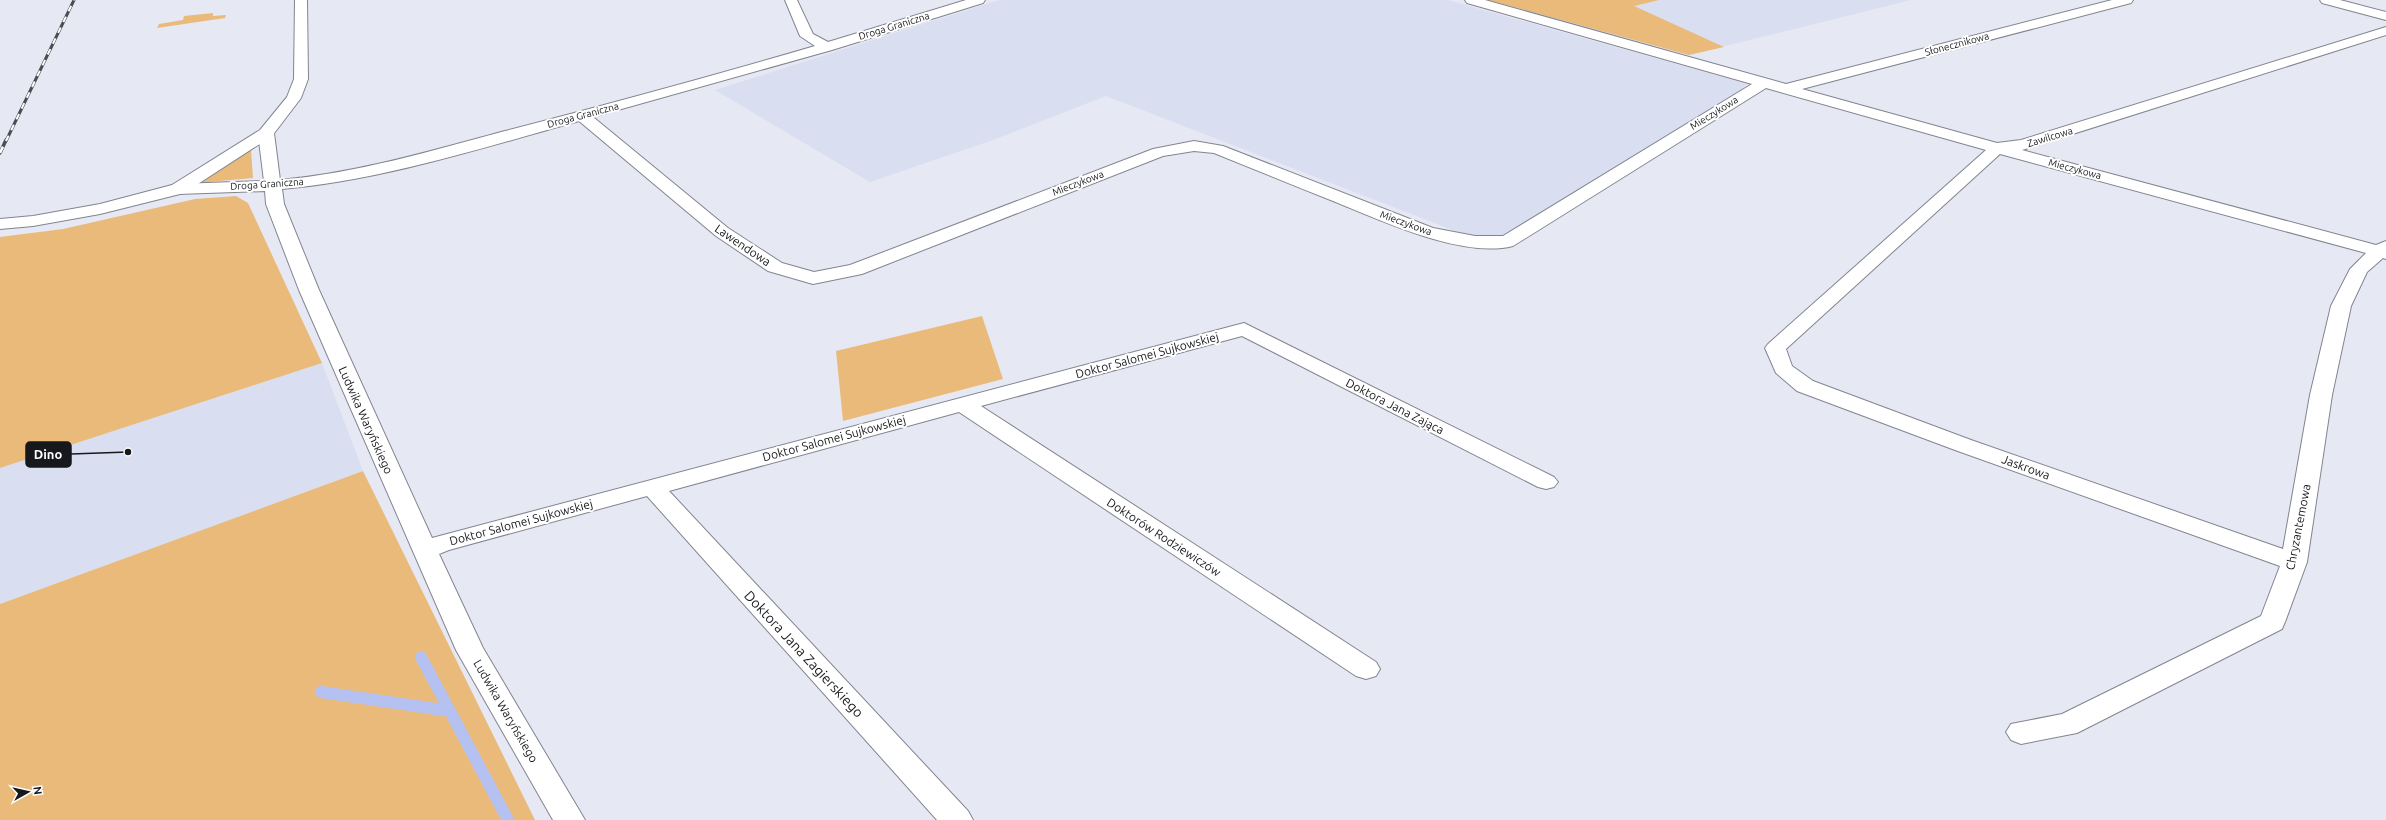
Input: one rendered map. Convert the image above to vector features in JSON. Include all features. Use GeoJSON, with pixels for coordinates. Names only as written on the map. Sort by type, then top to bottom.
{"type":"FeatureCollection","features":[{"type":"Feature","properties":{"kind":"street"},"geometry":{"type":"LineString","coordinates":[[266,133],[294,98],[301,79],[301,0]]}},
{"type":"Feature","properties":{"kind":"street"},"geometry":{"type":"LineString","coordinates":[[791,0],[807,36],[827,47]]}},
{"type":"Feature","properties":{"kind":"street","name":"Droga Graniczna"},"geometry":{"type":"LineString","coordinates":[[0,224],[33,221],[100,208],[178,189],[271,186],[394,166],[582,116],[827,47],[979,0]]}},
{"type":"Feature","properties":{"kind":"street","name":"Mieczykowa"},"geometry":{"type":"LineString","coordinates":[[1471,0],[1997,148],[2383,250]]}},
{"type":"Feature","properties":{"kind":"street","name":"Słonecznikowa"},"geometry":{"type":"LineString","coordinates":[[1787,88],[2127,0]]}},
{"type":"Feature","properties":{"kind":"street"},"geometry":{"type":"LineString","coordinates":[[2326,0],[2386,16]]}},
{"type":"Feature","properties":{"kind":"street","name":"Zawilcowa"},"geometry":{"type":"LineString","coordinates":[[1997,148],[2023,145],[2386,31]]}},
{"type":"Feature","properties":{"kind":"street","name":"Mieczykowa"},"geometry":{"type":"LineString","coordinates":[[1023,204],[1159,152],[1194,146],[1217,149],[1429,233],[1475,241],[1507,242],[1765,82]]}},
{"type":"Feature","properties":{"kind":"street","name":"Lawendowa"},"geometry":{"type":"LineString","coordinates":[[582,116],[722,232],[775,267],[813,278],[855,270],[1023,204]]}},
{"type":"Feature","properties":{"kind":"street","name":"Ludwika Waryńskiego"},"geometry":{"type":"LineString","coordinates":[[266,133],[271,186],[275,204],[308,290],[470,650],[569,820]]}},
{"type":"Feature","properties":{"kind":"street","name":"Droga Graniczna"},"geometry":{"type":"LineString","coordinates":[[178,189],[266,133]]}},
{"type":"Feature","properties":{"kind":"street","name":"Jaskrowa"},"geometry":{"type":"LineString","coordinates":[[1997,148],[1775,348],[1783,369],[1805,386],[1963,445],[2294,562]]}},
{"type":"Feature","properties":{"kind":"street","name":"Chryzantemowa"},"geometry":{"type":"LineString","coordinates":[[2021,732],[2067,725],[2272,622],[2294,562],[2321,395],[2341,306],[2359,269],[2383,250]]}},
{"type":"Feature","properties":{"kind":"street","name":"Doktor Salomei Sujkowskiej"},"geometry":{"type":"LineString","coordinates":[[425,551],[440,544],[1244,329]]}},
{"type":"Feature","properties":{"kind":"street","name":"Doktora Jana Zająca"},"geometry":{"type":"LineString","coordinates":[[1244,329],[1546,482]]}},
{"type":"Feature","properties":{"kind":"street","name":"Doktorów Rodziewiczów"},"geometry":{"type":"LineString","coordinates":[[962,404],[1366,669]]}},
{"type":"Feature","properties":{"kind":"street","name":"Doktora Jana Zagierskiego"},"geometry":{"type":"LineString","coordinates":[[652,488],[957,820]]}},
{"type":"Feature","properties":{"kind":"shaded area"},"geometry":{"type":"Polygon","coordinates":[[[999,0],[1448,0],[1747,84],[1740,91],[1502,238],[1463,234],[1106,96],[993,140],[870,182],[715,90],[999,0]]]}},
{"type":"Feature","properties":{"kind":"shaded area"},"geometry":{"type":"Polygon","coordinates":[[[1488,0],[1911,0],[1689,55],[1488,0]]]}},
{"type":"Feature","properties":{"kind":"shaded area"},"geometry":{"type":"Polygon","coordinates":[[[1488,0],[1659,0],[1634,6],[1724,47],[1689,55],[1488,0]]]}},
{"type":"Feature","properties":{"kind":"shaded area"},"geometry":{"type":"Polygon","coordinates":[[[213,13],[213,16],[226,15],[225,18],[157,28],[159,24],[183,20],[184,16],[213,13]]]}},
{"type":"Feature","properties":{"kind":"shaded area"},"geometry":{"type":"Polygon","coordinates":[[[251,150],[253,178],[198,183],[251,150]]]}},
{"type":"Feature","properties":{"kind":"shaded area"},"geometry":{"type":"Polygon","coordinates":[[[236,196],[248,203],[322,363],[0,468],[0,237],[63,229],[195,199],[236,196]]]}},
{"type":"Feature","properties":{"kind":"shaded area"},"geometry":{"type":"Polygon","coordinates":[[[982,316],[1003,379],[843,421],[836,351],[982,316]]]}},
{"type":"Feature","properties":{"kind":"shaded area"},"geometry":{"type":"Polygon","coordinates":[[[322,363],[363,471],[0,604],[0,468],[322,363]]]}},
{"type":"Feature","properties":{"kind":"shaded area"},"geometry":{"type":"Polygon","coordinates":[[[363,471],[535,820],[0,820],[0,604],[363,471]]]}},
{"type":"Feature","properties":{"kind":"waterway"},"geometry":{"type":"LineString","coordinates":[[421,657],[450,711]]}},
{"type":"Feature","properties":{"kind":"waterway"},"geometry":{"type":"LineString","coordinates":[[321,692],[450,711]]}},
{"type":"Feature","properties":{"kind":"waterway"},"geometry":{"type":"LineString","coordinates":[[450,711],[508,820]]}},
{"type":"Feature","properties":{"kind":"railway"},"geometry":{"type":"LineString","coordinates":[[6,141],[74,0]]}},
{"type":"Feature","properties":{"kind":"railway"},"geometry":{"type":"LineString","coordinates":[[0,153],[6,140]]}},
{"type":"Feature","properties":{"kind":"place","name":"Dino"},"geometry":{"type":"Point","coordinates":[128,452]}}]}
